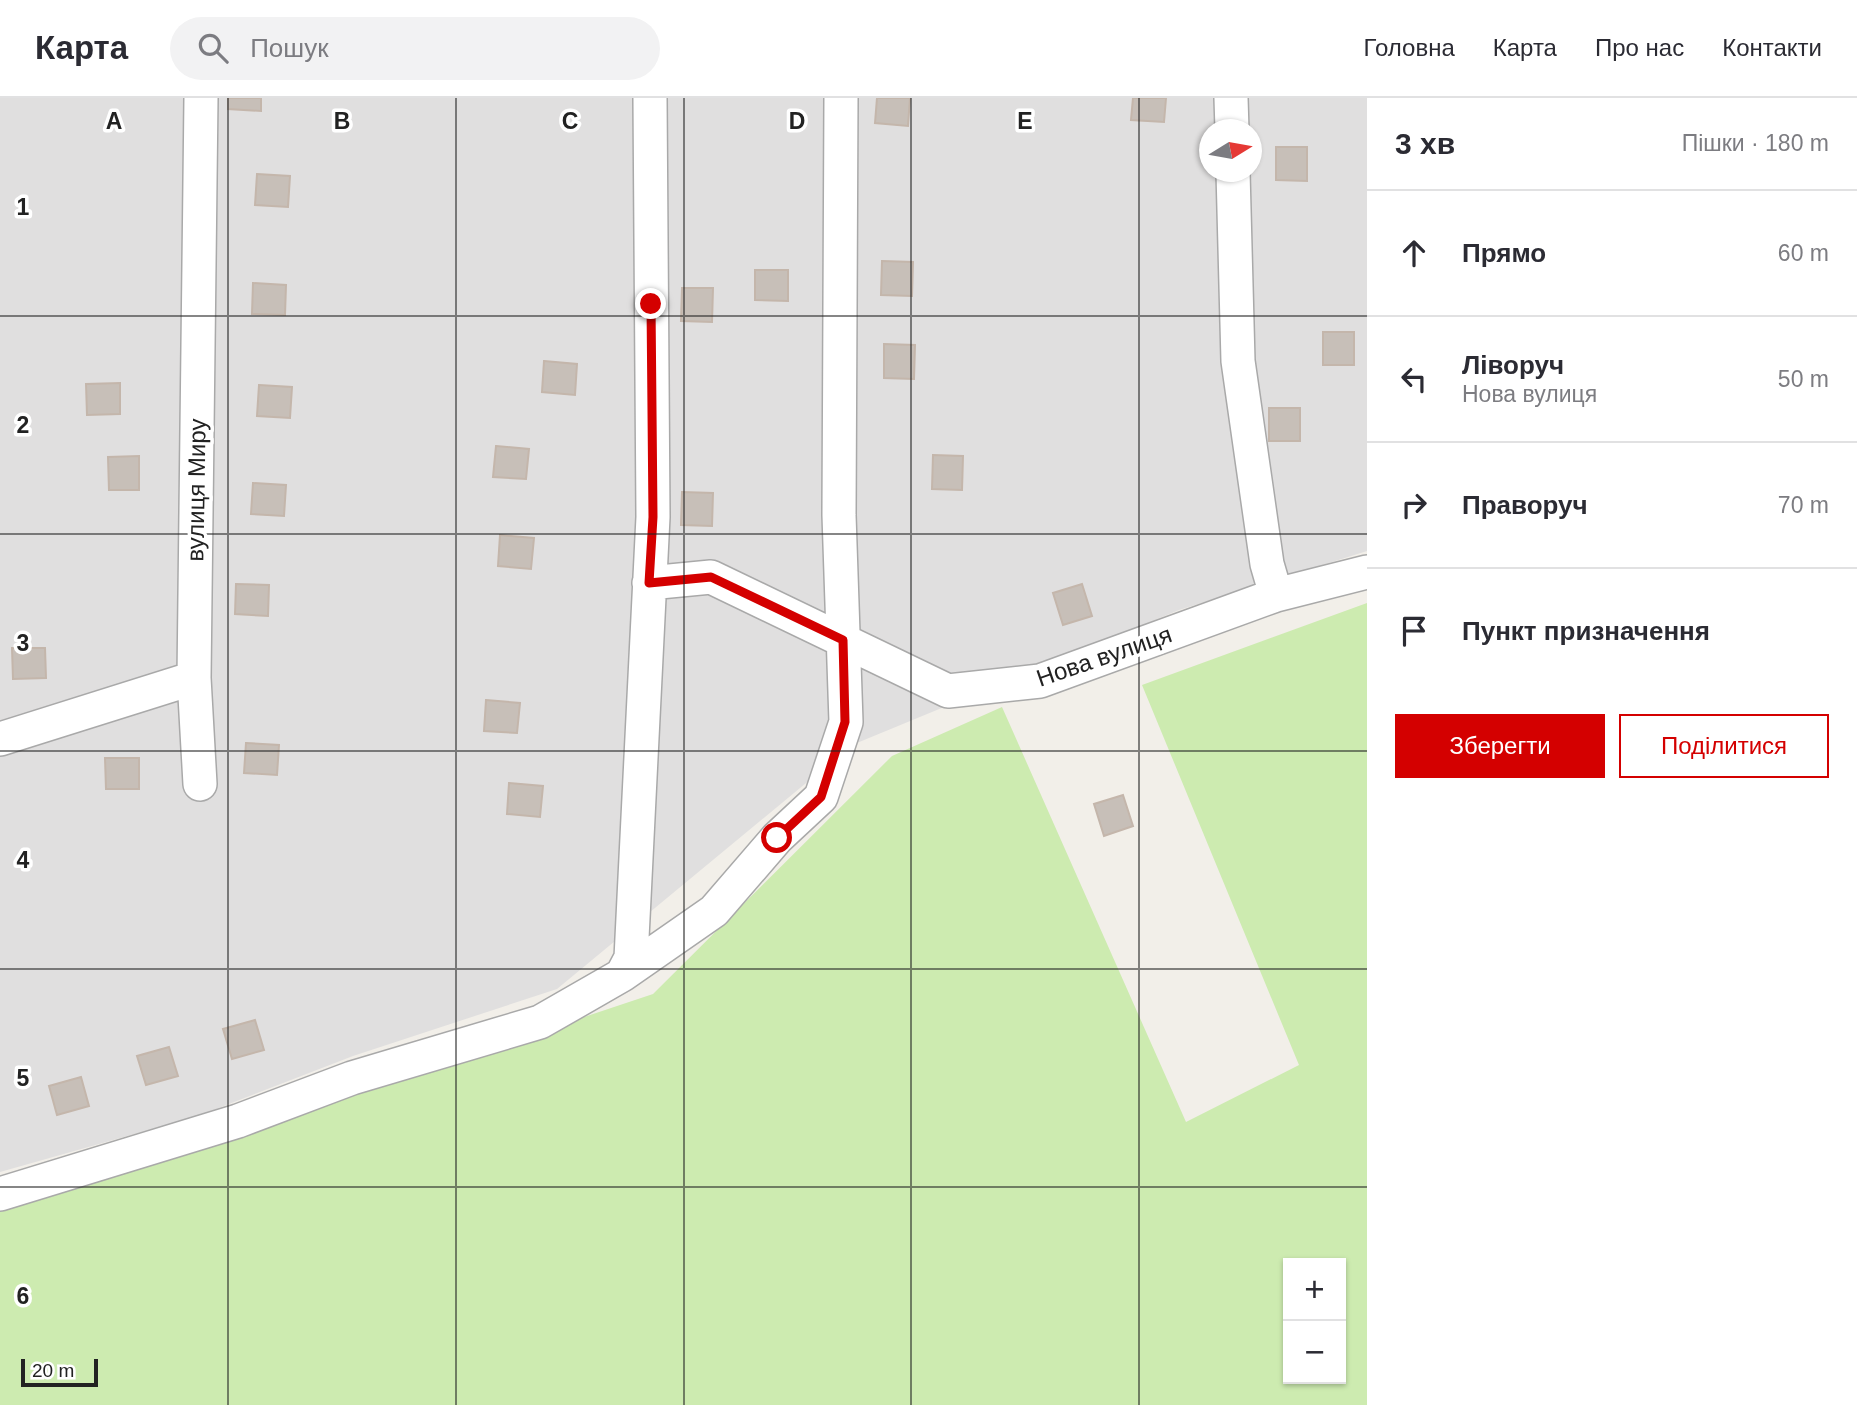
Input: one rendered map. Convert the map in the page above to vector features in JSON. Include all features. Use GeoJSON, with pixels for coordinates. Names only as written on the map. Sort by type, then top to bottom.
{"type":"FeatureCollection","features":[{"type":"Feature","properties":{"kind":"street","name":"вулиця Миру"},"geometry":{"type":"LineString","coordinates":[[200,784],[194,678],[201,98]]}},
{"type":"Feature","properties":{"kind":"street"},"geometry":{"type":"LineString","coordinates":[[622,975],[631,958],[653,517],[650,98]]}},
{"type":"Feature","properties":{"kind":"street"},"geometry":{"type":"LineString","coordinates":[[0,1194],[238,1121],[352,1078],[540,1022],[622,975],[714,911],[777,838],[821,797],[845,722],[839,515],[841,98]]}},
{"type":"Feature","properties":{"kind":"street"},"geometry":{"type":"LineString","coordinates":[[1231,98],[1232,119]]}},
{"type":"Feature","properties":{"kind":"street"},"geometry":{"type":"LineString","coordinates":[[1233,182],[1238,361],[1267,564],[1276,595]]}},
{"type":"Feature","properties":{"kind":"street","name":"Нова вулиця"},"geometry":{"type":"LineString","coordinates":[[649,583],[711,577],[948,691],[1040,681],[1276,595],[1367,572]]}},
{"type":"Feature","properties":{"kind":"street"},"geometry":{"type":"LineString","coordinates":[[0,739],[194,678]]}},
{"type":"Feature","properties":{"kind":"shaded area"},"geometry":{"type":"Polygon","coordinates":[[[0,98],[1367,98],[1367,551],[1179,610],[852,745],[557,989],[353,1056],[198,1116],[0,1172],[0,98]]]}},
{"type":"Feature","properties":{"kind":"green space"},"geometry":{"type":"Polygon","coordinates":[[[1367,603],[1367,1405],[0,1405],[0,1212],[653,994],[892,756],[1002,707],[1186,1122],[1299,1065],[1142,685],[1367,603]]]}},
{"type":"Feature","properties":{"kind":"building"},"geometry":{"type":"Polygon","coordinates":[[[228,98],[261,98],[261,111],[228,109],[228,98]]]}},
{"type":"Feature","properties":{"kind":"building"},"geometry":{"type":"Polygon","coordinates":[[[877,98],[910,98],[908,126],[875,123],[877,98]]]}},
{"type":"Feature","properties":{"kind":"building"},"geometry":{"type":"Polygon","coordinates":[[[1133,98],[1166,98],[1164,122],[1131,120],[1133,98]]]}},
{"type":"Feature","properties":{"kind":"building"},"geometry":{"type":"Polygon","coordinates":[[[1276,147],[1307,147],[1307,181],[1276,180],[1276,147]]]}},
{"type":"Feature","properties":{"kind":"building"},"geometry":{"type":"Polygon","coordinates":[[[257,174],[290,176],[288,207],[255,205],[257,174]]]}},
{"type":"Feature","properties":{"kind":"building"},"geometry":{"type":"Polygon","coordinates":[[[882,261],[913,262],[912,296],[881,295],[882,261]]]}},
{"type":"Feature","properties":{"kind":"building"},"geometry":{"type":"Polygon","coordinates":[[[755,270],[788,270],[788,301],[755,300],[755,270]]]}},
{"type":"Feature","properties":{"kind":"building"},"geometry":{"type":"Polygon","coordinates":[[[253,283],[286,285],[285,315],[252,314],[253,283]]]}},
{"type":"Feature","properties":{"kind":"building"},"geometry":{"type":"Polygon","coordinates":[[[682,288],[713,288],[712,322],[681,321],[682,288]]]}},
{"type":"Feature","properties":{"kind":"building"},"geometry":{"type":"Polygon","coordinates":[[[1323,332],[1354,332],[1354,365],[1323,365],[1323,332]]]}},
{"type":"Feature","properties":{"kind":"building"},"geometry":{"type":"Polygon","coordinates":[[[884,344],[915,345],[914,379],[884,378],[884,344]]]}},
{"type":"Feature","properties":{"kind":"building"},"geometry":{"type":"Polygon","coordinates":[[[544,361],[577,364],[575,395],[542,392],[544,361]]]}},
{"type":"Feature","properties":{"kind":"building"},"geometry":{"type":"Polygon","coordinates":[[[120,383],[120,414],[87,415],[86,384],[120,383]]]}},
{"type":"Feature","properties":{"kind":"building"},"geometry":{"type":"Polygon","coordinates":[[[259,385],[292,387],[290,418],[257,416],[259,385]]]}},
{"type":"Feature","properties":{"kind":"building"},"geometry":{"type":"Polygon","coordinates":[[[1269,408],[1300,408],[1300,441],[1269,441],[1269,408]]]}},
{"type":"Feature","properties":{"kind":"building"},"geometry":{"type":"Polygon","coordinates":[[[496,446],[529,449],[526,479],[493,477],[496,446]]]}},
{"type":"Feature","properties":{"kind":"building"},"geometry":{"type":"Polygon","coordinates":[[[933,455],[963,456],[962,490],[932,489],[933,455]]]}},
{"type":"Feature","properties":{"kind":"building"},"geometry":{"type":"Polygon","coordinates":[[[139,456],[139,490],[109,490],[108,457],[139,456]]]}},
{"type":"Feature","properties":{"kind":"building"},"geometry":{"type":"Polygon","coordinates":[[[253,483],[286,485],[284,516],[251,514],[253,483]]]}},
{"type":"Feature","properties":{"kind":"building"},"geometry":{"type":"Polygon","coordinates":[[[682,492],[713,493],[712,526],[681,525],[682,492]]]}},
{"type":"Feature","properties":{"kind":"building"},"geometry":{"type":"Polygon","coordinates":[[[500,535],[534,538],[531,569],[498,566],[500,535]]]}},
{"type":"Feature","properties":{"kind":"building"},"geometry":{"type":"Polygon","coordinates":[[[236,584],[269,585],[268,616],[235,614],[236,584]]]}},
{"type":"Feature","properties":{"kind":"building"},"geometry":{"type":"Polygon","coordinates":[[[1082,584],[1092,616],[1063,625],[1053,593],[1082,584]]]}},
{"type":"Feature","properties":{"kind":"building"},"geometry":{"type":"Polygon","coordinates":[[[12,648],[45,648],[46,678],[13,679],[12,648]]]}},
{"type":"Feature","properties":{"kind":"building"},"geometry":{"type":"Polygon","coordinates":[[[486,700],[520,703],[517,733],[484,731],[486,700]]]}},
{"type":"Feature","properties":{"kind":"building"},"geometry":{"type":"Polygon","coordinates":[[[246,743],[279,745],[277,775],[244,773],[246,743]]]}},
{"type":"Feature","properties":{"kind":"building"},"geometry":{"type":"Polygon","coordinates":[[[105,758],[139,758],[139,789],[106,789],[105,758]]]}},
{"type":"Feature","properties":{"kind":"building"},"geometry":{"type":"Polygon","coordinates":[[[509,783],[543,786],[540,817],[507,814],[509,783]]]}},
{"type":"Feature","properties":{"kind":"building"},"geometry":{"type":"Polygon","coordinates":[[[1123,795],[1133,826],[1104,836],[1094,804],[1123,795]]]}},
{"type":"Feature","properties":{"kind":"building"},"geometry":{"type":"Polygon","coordinates":[[[255,1020],[264,1050],[232,1059],[223,1029],[255,1020]]]}},
{"type":"Feature","properties":{"kind":"building"},"geometry":{"type":"Polygon","coordinates":[[[169,1047],[178,1076],[146,1085],[137,1056],[169,1047]]]}},
{"type":"Feature","properties":{"kind":"building"},"geometry":{"type":"Polygon","coordinates":[[[81,1077],[89,1106],[57,1115],[49,1086],[81,1077]]]}},
{"type":"Feature","properties":{"kind":"route"},"geometry":{"type":"LineString","coordinates":[[651,304],[653,517],[649,583],[711,577],[843,640],[845,722],[821,797],[777,838]]}}]}
